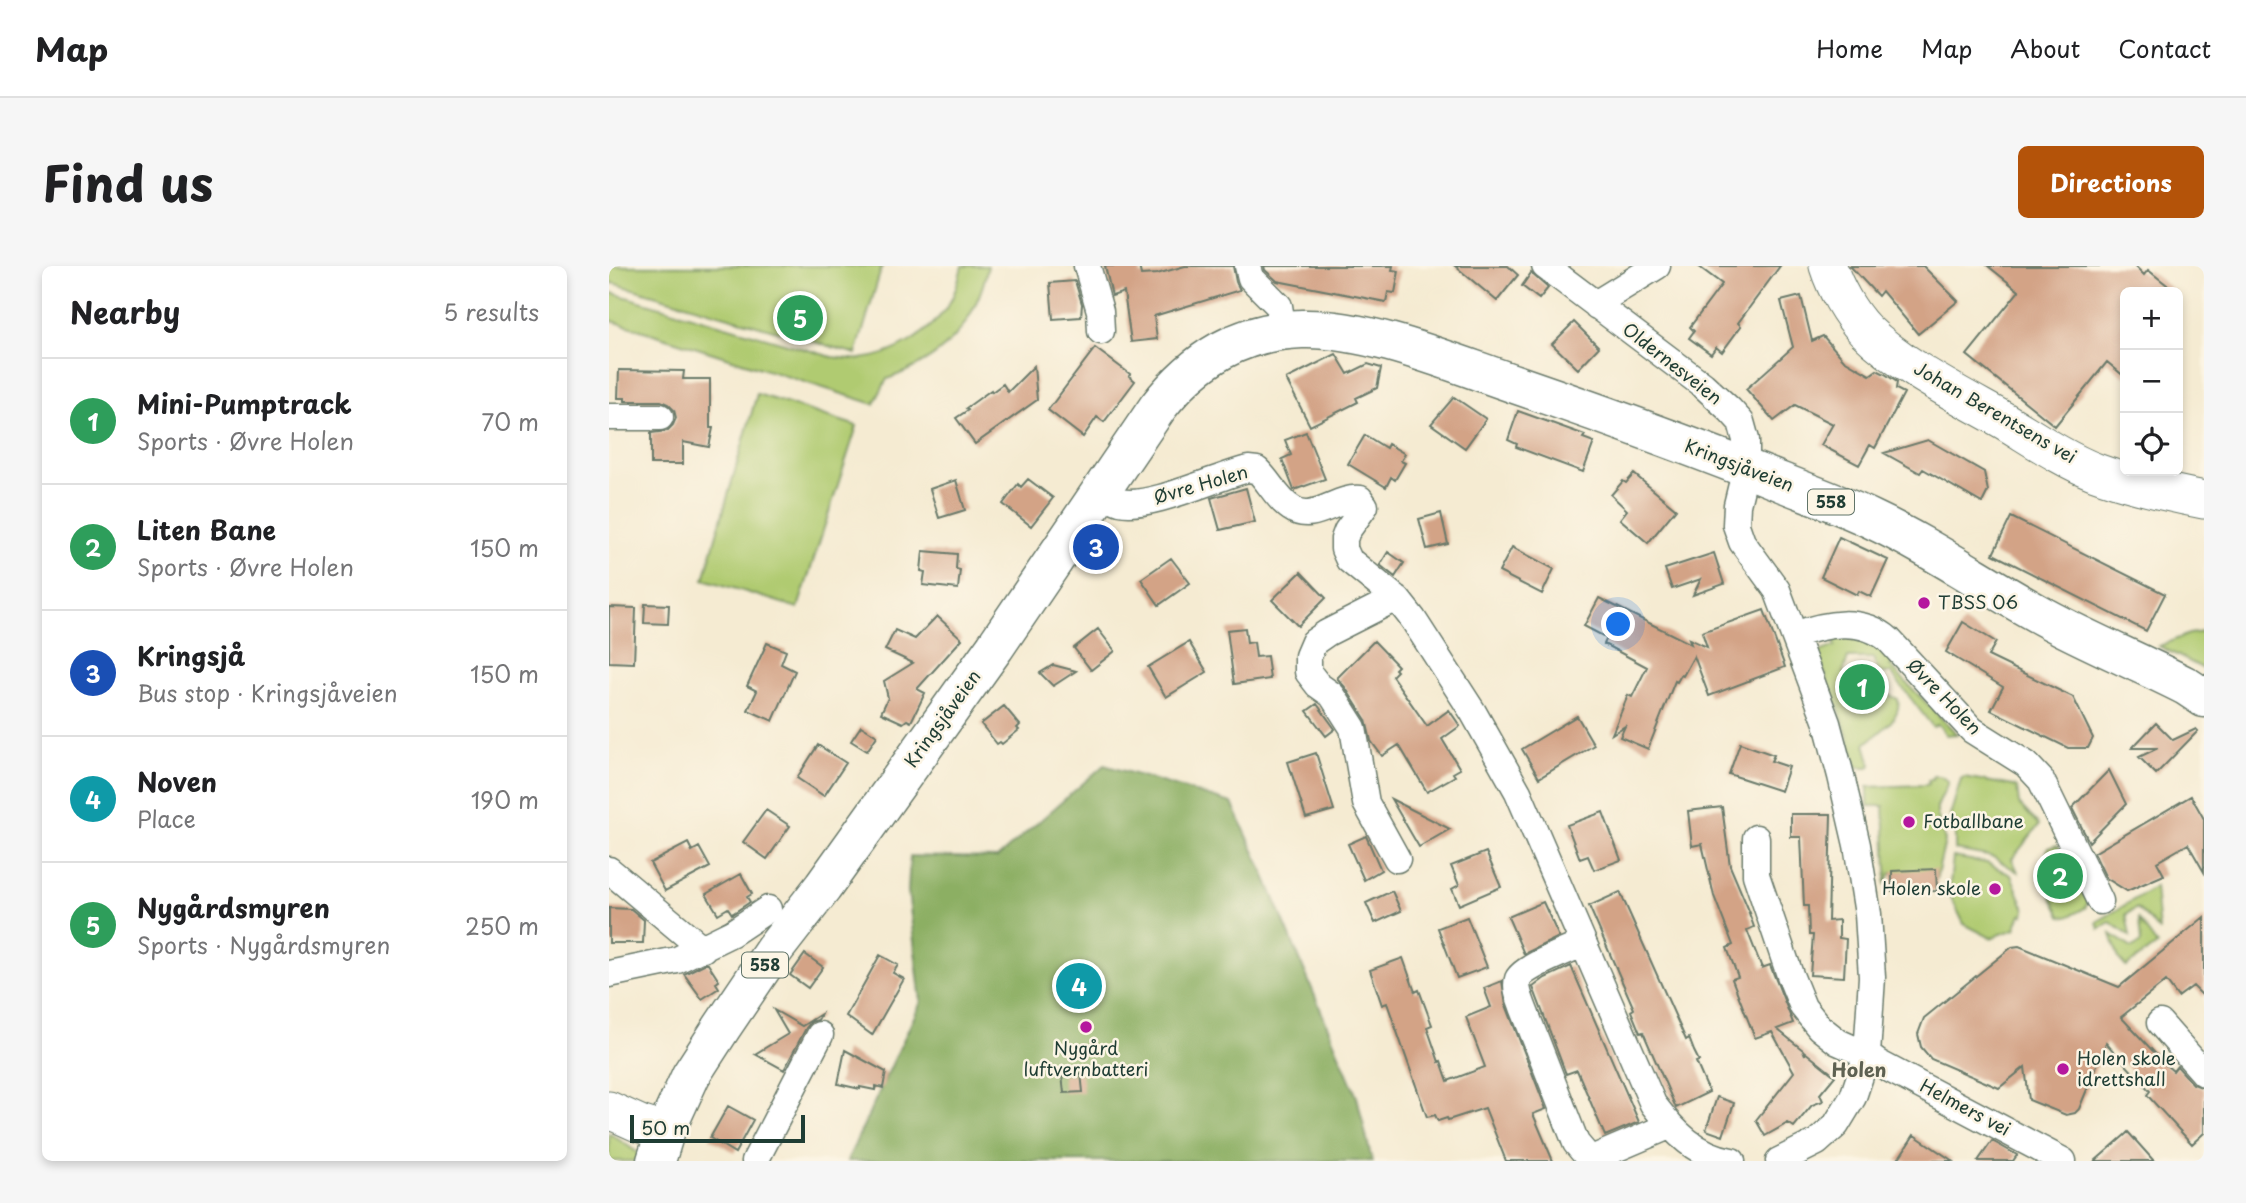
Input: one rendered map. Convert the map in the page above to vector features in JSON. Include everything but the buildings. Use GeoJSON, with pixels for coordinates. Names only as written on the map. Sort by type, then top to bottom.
{"type":"FeatureCollection","features":[{"type":"Feature","properties":{"kind":"main road","name":"Kringsjåveien"},"geometry":{"type":"LineString","coordinates":[[661,1146],[691,1075],[722,1027],[774,950],[823,887],[995,647],[1158,407],[1188,373],[1216,352],[1250,338],[1283,331],[1325,330],[1379,340],[1550,396],[1746,468],[1869,518],[1936,552],[2077,635],[2186,686],[2204,698]]}},
{"type":"Feature","properties":{"kind":"street"},"geometry":{"type":"LineString","coordinates":[[1087,266],[1100,311],[1101,331]]}},
{"type":"Feature","properties":{"kind":"street"},"geometry":{"type":"LineString","coordinates":[[1248,266],[1251,278],[1279,306],[1283,331]]}},
{"type":"Feature","properties":{"kind":"street","name":"Oldernesveien"},"geometry":{"type":"LineString","coordinates":[[1545,266],[1703,385],[1730,410],[1741,422],[1746,440],[1746,468]]}},
{"type":"Feature","properties":{"kind":"street"},"geometry":{"type":"LineString","coordinates":[[1597,306],[1605,298],[1657,266]]}},
{"type":"Feature","properties":{"kind":"street","name":"Johan Berentsens vei"},"geometry":{"type":"LineString","coordinates":[[1828,266],[1847,304],[1864,329],[1891,352],[1952,391],[2095,471],[2138,486],[2204,500]]}},
{"type":"Feature","properties":{"kind":"street"},"geometry":{"type":"LineString","coordinates":[[609,417],[660,417]]}},
{"type":"Feature","properties":{"kind":"street"},"geometry":{"type":"LineString","coordinates":[[1746,468],[1736,525],[1742,542],[1776,590],[1827,723],[1857,845],[1868,914],[1872,976],[1867,1055],[1853,1097],[1836,1125],[1817,1142],[1779,1161]]}},
{"type":"Feature","properties":{"kind":"street","name":"Øvre Holen"},"geometry":{"type":"LineString","coordinates":[[1100,492],[1121,503],[1133,503],[1162,498],[1248,469],[1257,470],[1286,504],[1304,514],[1343,500],[1360,499],[1365,506],[1344,539],[1344,549],[1349,559],[1398,600],[1413,619],[1473,712],[1518,792],[1653,1104],[1669,1126],[1694,1147],[1724,1160]]}},
{"type":"Feature","properties":{"kind":"street"},"geometry":{"type":"LineString","coordinates":[[1397,859],[1366,803],[1353,728],[1332,695],[1318,685],[1308,672],[1308,656],[1314,642],[1327,633],[1368,611],[1398,600]]}},
{"type":"Feature","properties":{"kind":"street","name":"Øvre Holen"},"geometry":{"type":"LineString","coordinates":[[1794,635],[1817,627],[1856,625],[1873,629],[1889,640],[1972,730],[2019,758],[2041,780],[2100,901]]}},
{"type":"Feature","properties":{"kind":"street"},"geometry":{"type":"LineString","coordinates":[[1756,838],[1755,874],[1804,1007],[1819,1027],[1838,1042],[1867,1055]]}},
{"type":"Feature","properties":{"kind":"street"},"geometry":{"type":"LineString","coordinates":[[609,870],[703,949]]}},
{"type":"Feature","properties":{"kind":"street"},"geometry":{"type":"LineString","coordinates":[[609,974],[677,960],[732,933],[768,909]]}},
{"type":"Feature","properties":{"kind":"street"},"geometry":{"type":"LineString","coordinates":[[1583,944],[1521,973],[1517,981],[1523,1007],[1576,1143],[1587,1156],[1594,1158],[1669,1126]]}},
{"type":"Feature","properties":{"kind":"street"},"geometry":{"type":"LineString","coordinates":[[2160,1023],[2204,1073]]}},
{"type":"Feature","properties":{"kind":"street"},"geometry":{"type":"LineString","coordinates":[[755,1161],[820,1035]]}},
{"type":"Feature","properties":{"kind":"street","name":"Helmers vei"},"geometry":{"type":"LineString","coordinates":[[1867,1055],[2063,1161]]}},
{"type":"Feature","properties":{"kind":"street"},"geometry":{"type":"LineString","coordinates":[[609,1110],[640,1124],[661,1146]]}},
{"type":"Feature","properties":{"kind":"green space"},"geometry":{"type":"Polygon","coordinates":[[[609,266],[882,266],[856,354],[609,282],[609,266]]]}},
{"type":"Feature","properties":{"kind":"green space"},"geometry":{"type":"Polygon","coordinates":[[[962,266],[988,266],[975,306],[965,323],[941,350],[907,371],[887,379],[874,404],[609,320],[609,292],[832,357],[860,359],[899,348],[933,324],[952,298],[962,266]]]}},
{"type":"Feature","properties":{"kind":"green space"},"geometry":{"type":"Polygon","coordinates":[[[757,394],[857,426],[798,608],[704,579],[757,394]]]}},
{"type":"Feature","properties":{"kind":"green space"},"geometry":{"type":"Polygon","coordinates":[[[2204,632],[2204,669],[2159,646],[2189,634],[2204,632]]]}},
{"type":"Feature","properties":{"kind":"green space"},"geometry":{"type":"Polygon","coordinates":[[[1870,636],[1896,663],[1890,666],[1957,734],[1946,735],[1938,724],[1933,727],[1891,673],[1879,673],[1873,658],[1848,658],[1843,673],[1849,677],[1843,693],[1849,707],[1886,694],[1898,699],[1897,713],[1893,719],[1865,744],[1871,765],[1857,767],[1840,712],[1817,653],[1835,646],[1832,638],[1870,636]]]}},
{"type":"Feature","properties":{"kind":"green space"},"geometry":{"type":"Polygon","coordinates":[[[1868,668],[1874,680],[1874,690],[1867,697],[1854,700],[1849,692],[1851,682],[1857,669],[1868,668]]]}},
{"type":"Feature","properties":{"kind":"green space"},"geometry":{"type":"Polygon","coordinates":[[[1104,765],[1232,803],[1357,1097],[1372,1161],[847,1161],[921,1002],[908,891],[910,856],[997,858],[1104,765]]]}},
{"type":"Feature","properties":{"kind":"green space"},"geometry":{"type":"Polygon","coordinates":[[[1933,776],[1940,776],[1948,781],[1937,807],[1945,841],[1936,880],[1891,873],[1885,885],[1887,871],[1884,806],[1868,806],[1868,787],[1925,785],[1929,784],[1928,780],[1933,776]]]}},
{"type":"Feature","properties":{"kind":"green space"},"geometry":{"type":"Polygon","coordinates":[[[1964,777],[2017,788],[2019,804],[2039,825],[2012,859],[2018,872],[1993,857],[1955,850],[1955,830],[1950,816],[1961,779],[1964,777]]]}},
{"type":"Feature","properties":{"kind":"green space"},"geometry":{"type":"Polygon","coordinates":[[[2057,845],[2088,902],[2085,908],[2068,917],[2061,916],[2045,876],[2048,848],[2057,845]]]}},
{"type":"Feature","properties":{"kind":"green space"},"geometry":{"type":"Polygon","coordinates":[[[1953,857],[1987,863],[2011,875],[2025,909],[2015,929],[1991,938],[1964,924],[1949,893],[1953,857]]]}},
{"type":"Feature","properties":{"kind":"green space"},"geometry":{"type":"Polygon","coordinates":[[[2155,887],[2159,930],[2137,908],[2126,914],[2130,936],[2110,922],[2099,929],[2097,922],[2155,887]]]}},
{"type":"Feature","properties":{"kind":"green space"},"geometry":{"type":"Polygon","coordinates":[[[2139,920],[2157,945],[2126,967],[2119,959],[2111,934],[2132,948],[2141,943],[2139,920]]]}},
{"type":"Feature","properties":{"kind":"green space"},"geometry":{"type":"Polygon","coordinates":[[[609,1133],[650,1161],[609,1161],[609,1133]]]}},
{"type":"Feature","properties":{"kind":"place","name":"Nygårdsmyren"},"geometry":{"type":"Point","coordinates":[800,318]}},
{"type":"Feature","properties":{"kind":"place","name":"Kringsjå"},"geometry":{"type":"Point","coordinates":[1096,547]}},
{"type":"Feature","properties":{"kind":"place","name":"TBSS 06"},"geometry":{"type":"Point","coordinates":[1924,603]}},
{"type":"Feature","properties":{"kind":"place","name":"Mini-Pumptrack"},"geometry":{"type":"Point","coordinates":[1862,687]}},
{"type":"Feature","properties":{"kind":"place","name":"Fotballbane"},"geometry":{"type":"Point","coordinates":[1909,822]}},
{"type":"Feature","properties":{"kind":"place","name":"Liten Bane"},"geometry":{"type":"Point","coordinates":[2060,876]}},
{"type":"Feature","properties":{"kind":"place","name":"Holen skole"},"geometry":{"type":"Point","coordinates":[1995,889]}},
{"type":"Feature","properties":{"kind":"place","name":"Noven"},"geometry":{"type":"Point","coordinates":[1079,986]}},
{"type":"Feature","properties":{"kind":"place","name":"Nygård luftvernbatteri"},"geometry":{"type":"Point","coordinates":[1086,1027]}},
{"type":"Feature","properties":{"kind":"place","name":"Holen skole idrettshall"},"geometry":{"type":"Point","coordinates":[2063,1069]}},
{"type":"Feature","properties":{"kind":"district","name":"Holen"},"geometry":{"type":"Point","coordinates":[1859,1070]}}]}
